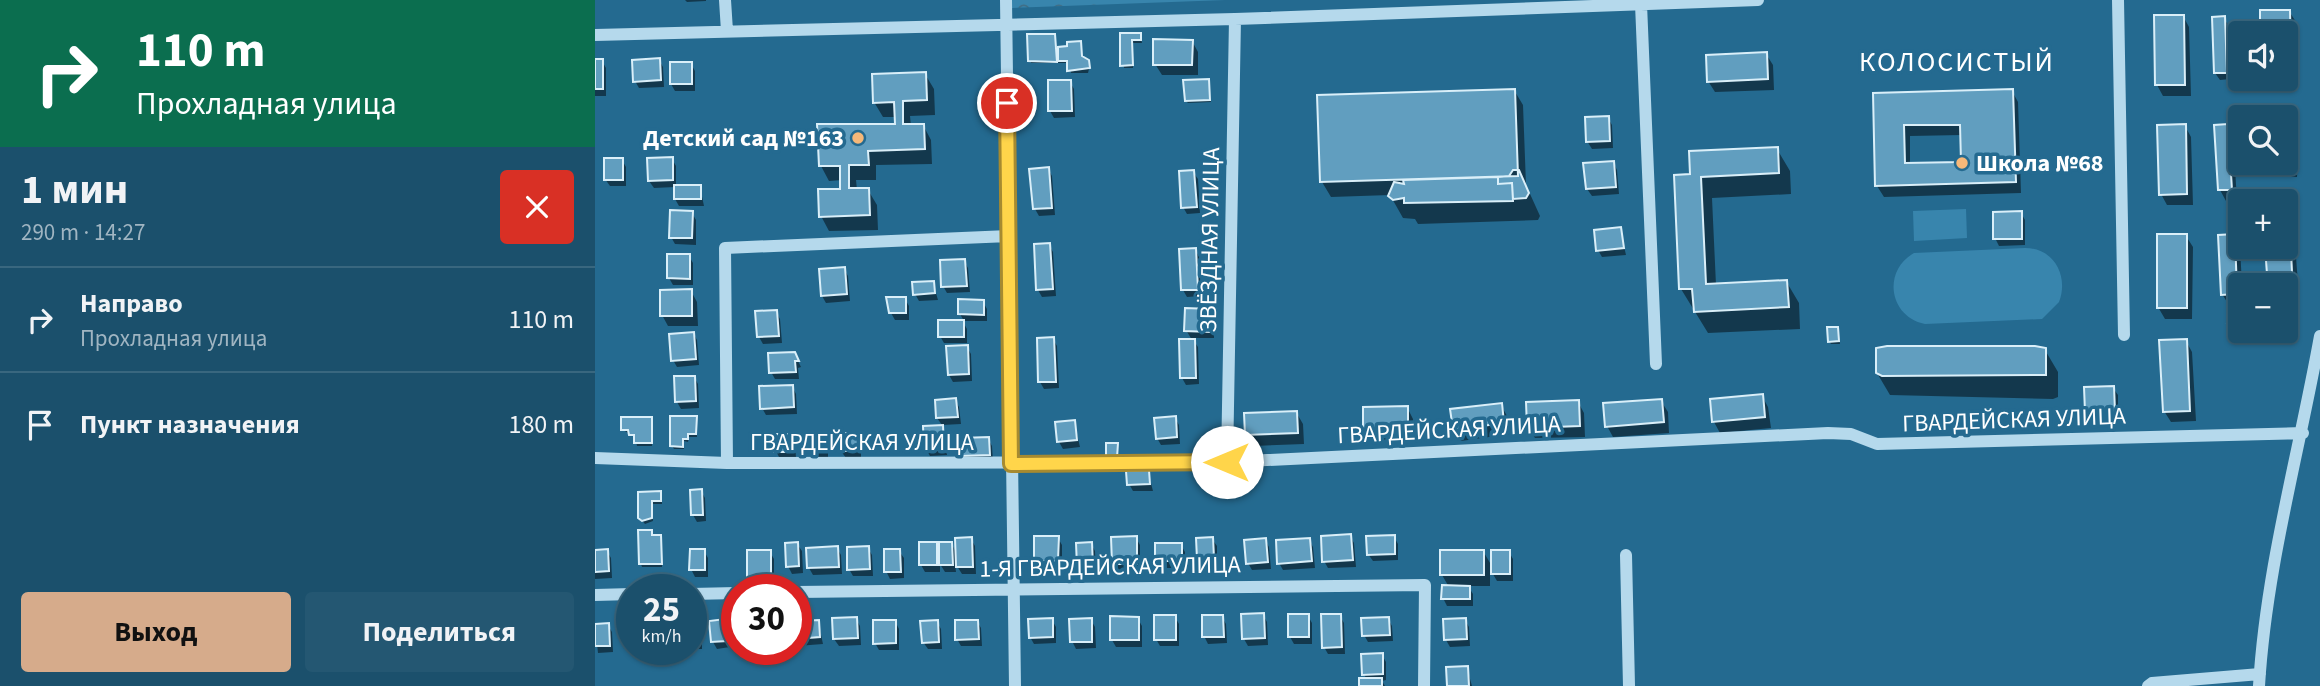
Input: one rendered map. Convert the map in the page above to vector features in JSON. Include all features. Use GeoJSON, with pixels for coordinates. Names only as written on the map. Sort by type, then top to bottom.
{"type":"FeatureCollection","features":[{"type":"Feature","properties":{"kind":"street"},"geometry":{"type":"LineString","coordinates":[[726,0],[727,31]]}},
{"type":"Feature","properties":{"kind":"street"},"geometry":{"type":"LineString","coordinates":[[1006,0],[1015,686]]}},
{"type":"Feature","properties":{"kind":"street"},"geometry":{"type":"LineString","coordinates":[[595,35],[1235,19],[1415,6],[1641,5],[1758,0]]}},
{"type":"Feature","properties":{"kind":"street"},"geometry":{"type":"LineString","coordinates":[[2118,0],[2124,335]]}},
{"type":"Feature","properties":{"kind":"street"},"geometry":{"type":"LineString","coordinates":[[1641,5],[1656,364]]}},
{"type":"Feature","properties":{"kind":"street","name":"ЗВЁЗДНАЯ УЛИЦА"},"geometry":{"type":"LineString","coordinates":[[1227,462],[1235,19]]}},
{"type":"Feature","properties":{"kind":"street"},"geometry":{"type":"LineString","coordinates":[[727,463],[725,248],[1009,236]]}},
{"type":"Feature","properties":{"kind":"street"},"geometry":{"type":"LineString","coordinates":[[2148,686],[2152,683],[2259,680],[2265,612],[2277,543],[2303,433],[2320,336]]}},
{"type":"Feature","properties":{"kind":"street","name":"ГВАРДЕЙСКАЯ УЛИЦА"},"geometry":{"type":"LineString","coordinates":[[595,458],[727,463],[1227,462],[1828,433],[1851,434],[1877,444],[2303,433]]}},
{"type":"Feature","properties":{"kind":"street"},"geometry":{"type":"LineString","coordinates":[[1626,555],[1629,686]]}},
{"type":"Feature","properties":{"kind":"street","name":"1-Я ГВАРДЕЙСКАЯ УЛИЦА"},"geometry":{"type":"LineString","coordinates":[[812,592],[1425,585],[1424,686]]}},
{"type":"Feature","properties":{"kind":"street"},"geometry":{"type":"LineString","coordinates":[[595,595],[616,594]]}},
{"type":"Feature","properties":{"kind":"green space"},"geometry":{"type":"Polygon","coordinates":[[[1012,0],[1225,0],[1012,8],[1012,0]]]}},
{"type":"Feature","properties":{"kind":"green space"},"geometry":{"type":"Polygon","coordinates":[[[1966,209],[1967,238],[1914,241],[1913,211],[1966,209]]]}},
{"type":"Feature","properties":{"kind":"green space"},"geometry":{"type":"Polygon","coordinates":[[[2035,249],[2051,258],[2060,273],[2062,292],[2059,302],[2042,319],[1925,324],[1913,320],[1897,303],[1894,282],[1897,271],[1914,253],[2035,249]]]}},
{"type":"Feature","properties":{"kind":"building"},"geometry":{"type":"Polygon","coordinates":[[[2260,10],[2290,10],[2290,21],[2260,21],[2260,10]]]}},
{"type":"Feature","properties":{"kind":"building"},"geometry":{"type":"Polygon","coordinates":[[[2154,15],[2184,15],[2185,85],[2155,85],[2154,15]]]}},
{"type":"Feature","properties":{"kind":"building"},"geometry":{"type":"Polygon","coordinates":[[[2225,16],[2227,73],[2214,73],[2212,17],[2225,16]]]}},
{"type":"Feature","properties":{"kind":"building"},"geometry":{"type":"Polygon","coordinates":[[[1120,33],[1141,33],[1141,40],[1132,40],[1133,65],[1120,66],[1120,33]]]}},
{"type":"Feature","properties":{"kind":"building"},"geometry":{"type":"Polygon","coordinates":[[[1027,34],[1055,34],[1057,62],[1028,61],[1027,34]]]}},
{"type":"Feature","properties":{"kind":"building"},"geometry":{"type":"Polygon","coordinates":[[[1153,39],[1193,40],[1192,65],[1153,65],[1153,39]]]}},
{"type":"Feature","properties":{"kind":"building"},"geometry":{"type":"Polygon","coordinates":[[[1081,41],[1082,56],[1089,60],[1090,68],[1067,71],[1067,61],[1058,61],[1058,47],[1067,46],[1067,42],[1081,41]]]}},
{"type":"Feature","properties":{"kind":"building"},"geometry":{"type":"Polygon","coordinates":[[[1767,52],[1768,79],[1707,82],[1706,55],[1767,52]]]}},
{"type":"Feature","properties":{"kind":"building"},"geometry":{"type":"Polygon","coordinates":[[[660,58],[661,80],[633,82],[632,60],[660,58]]]}},
{"type":"Feature","properties":{"kind":"building"},"geometry":{"type":"Polygon","coordinates":[[[595,59],[603,59],[603,89],[595,89],[595,59]]]}},
{"type":"Feature","properties":{"kind":"building"},"geometry":{"type":"Polygon","coordinates":[[[670,62],[692,62],[692,84],[670,84],[670,62]]]}},
{"type":"Feature","properties":{"kind":"building"},"geometry":{"type":"Polygon","coordinates":[[[926,72],[927,100],[903,101],[903,124],[924,124],[925,149],[868,151],[869,165],[849,165],[849,188],[869,188],[870,215],[819,217],[818,189],[840,189],[840,166],[819,166],[817,124],[895,124],[894,102],[873,103],[872,74],[926,72]]]}},
{"type":"Feature","properties":{"kind":"building"},"geometry":{"type":"Polygon","coordinates":[[[1209,79],[1210,100],[1185,101],[1183,80],[1209,79]]]}},
{"type":"Feature","properties":{"kind":"building"},"geometry":{"type":"Polygon","coordinates":[[[1048,80],[1071,80],[1072,111],[1048,111],[1048,80]]]}},
{"type":"Feature","properties":{"kind":"building"},"geometry":{"type":"Polygon","coordinates":[[[1515,89],[1518,176],[1320,182],[1317,95],[1515,89]]]}},
{"type":"Feature","properties":{"kind":"building"},"geometry":{"type":"Polygon","coordinates":[[[2013,89],[2016,182],[1875,186],[1873,93],[2013,89]],[[1904,125],[1905,163],[1961,162],[1960,125],[1904,125]]]}},
{"type":"Feature","properties":{"kind":"building"},"geometry":{"type":"Polygon","coordinates":[[[1609,116],[1610,141],[1586,142],[1585,117],[1609,116]]]}},
{"type":"Feature","properties":{"kind":"building"},"geometry":{"type":"Polygon","coordinates":[[[2186,124],[2187,194],[2159,195],[2157,125],[2186,124]]]}},
{"type":"Feature","properties":{"kind":"building"},"geometry":{"type":"Polygon","coordinates":[[[2228,124],[2228,175],[2231,175],[2232,189],[2228,190],[2218,190],[2214,125],[2228,124]]]}},
{"type":"Feature","properties":{"kind":"building"},"geometry":{"type":"Polygon","coordinates":[[[1778,147],[1779,173],[1701,177],[1706,284],[1787,280],[1789,307],[1694,312],[1692,289],[1679,289],[1674,175],[1690,174],[1689,151],[1778,147]]]}},
{"type":"Feature","properties":{"kind":"building"},"geometry":{"type":"Polygon","coordinates":[[[673,157],[673,180],[648,181],[647,158],[673,157]]]}},
{"type":"Feature","properties":{"kind":"building"},"geometry":{"type":"Polygon","coordinates":[[[604,158],[623,158],[623,180],[604,180],[604,158]]]}},
{"type":"Feature","properties":{"kind":"building"},"geometry":{"type":"Polygon","coordinates":[[[1614,161],[1616,187],[1586,189],[1583,163],[1614,161]]]}},
{"type":"Feature","properties":{"kind":"building"},"geometry":{"type":"Polygon","coordinates":[[[1049,167],[1052,208],[1033,209],[1029,169],[1049,167]]]}},
{"type":"Feature","properties":{"kind":"building"},"geometry":{"type":"Polygon","coordinates":[[[1194,170],[1197,207],[1181,208],[1179,171],[1194,170]]]}},
{"type":"Feature","properties":{"kind":"building"},"geometry":{"type":"Polygon","coordinates":[[[1513,170],[1519,170],[1529,193],[1526,198],[1513,199],[1512,183],[1498,184],[1498,177],[1509,176],[1513,170]]]}},
{"type":"Feature","properties":{"kind":"building"},"geometry":{"type":"Polygon","coordinates":[[[1498,177],[1498,184],[1512,183],[1513,201],[1404,203],[1404,198],[1393,200],[1388,196],[1394,182],[1404,184],[1403,180],[1498,177]]]}},
{"type":"Feature","properties":{"kind":"building"},"geometry":{"type":"Polygon","coordinates":[[[674,185],[701,185],[701,199],[674,199],[674,185]]]}},
{"type":"Feature","properties":{"kind":"building"},"geometry":{"type":"Polygon","coordinates":[[[670,210],[693,211],[692,238],[669,238],[670,210]]]}},
{"type":"Feature","properties":{"kind":"building"},"geometry":{"type":"Polygon","coordinates":[[[2022,211],[2022,239],[1993,239],[1993,212],[2022,211]]]}},
{"type":"Feature","properties":{"kind":"building"},"geometry":{"type":"Polygon","coordinates":[[[1621,227],[1624,248],[1596,251],[1594,230],[1621,227]]]}},
{"type":"Feature","properties":{"kind":"building"},"geometry":{"type":"Polygon","coordinates":[[[2157,234],[2187,234],[2187,308],[2157,308],[2157,234]]]}},
{"type":"Feature","properties":{"kind":"building"},"geometry":{"type":"Polygon","coordinates":[[[2228,234],[2228,259],[2236,259],[2236,273],[2228,273],[2228,295],[2221,295],[2218,235],[2228,234]]]}},
{"type":"Feature","properties":{"kind":"building"},"geometry":{"type":"Polygon","coordinates":[[[1050,243],[1053,289],[1036,290],[1034,244],[1050,243]]]}},
{"type":"Feature","properties":{"kind":"building"},"geometry":{"type":"Polygon","coordinates":[[[1196,248],[1198,290],[1181,290],[1179,249],[1196,248]]]}},
{"type":"Feature","properties":{"kind":"building"},"geometry":{"type":"Polygon","coordinates":[[[667,254],[690,254],[690,279],[667,278],[667,254]]]}},
{"type":"Feature","properties":{"kind":"building"},"geometry":{"type":"Polygon","coordinates":[[[965,259],[967,286],[941,287],[940,260],[965,259]]]}},
{"type":"Feature","properties":{"kind":"building"},"geometry":{"type":"Polygon","coordinates":[[[2266,259],[2291,259],[2292,272],[2267,273],[2266,259]]]}},
{"type":"Feature","properties":{"kind":"building"},"geometry":{"type":"Polygon","coordinates":[[[845,267],[847,294],[821,296],[819,269],[845,267]]]}},
{"type":"Feature","properties":{"kind":"building"},"geometry":{"type":"Polygon","coordinates":[[[934,281],[935,293],[913,295],[912,282],[934,281]]]}},
{"type":"Feature","properties":{"kind":"building"},"geometry":{"type":"Polygon","coordinates":[[[692,289],[692,316],[660,316],[660,290],[692,289]]]}},
{"type":"Feature","properties":{"kind":"building"},"geometry":{"type":"Polygon","coordinates":[[[886,297],[906,297],[906,313],[889,313],[886,297]]]}},
{"type":"Feature","properties":{"kind":"building"},"geometry":{"type":"Polygon","coordinates":[[[958,299],[984,300],[984,315],[958,314],[958,299]]]}},
{"type":"Feature","properties":{"kind":"building"},"geometry":{"type":"Polygon","coordinates":[[[1185,308],[1211,309],[1211,332],[1184,331],[1185,308]]]}},
{"type":"Feature","properties":{"kind":"building"},"geometry":{"type":"Polygon","coordinates":[[[777,310],[779,336],[757,337],[755,311],[777,310]]]}},
{"type":"Feature","properties":{"kind":"building"},"geometry":{"type":"Polygon","coordinates":[[[938,320],[964,320],[964,337],[938,337],[938,320]]]}},
{"type":"Feature","properties":{"kind":"building"},"geometry":{"type":"Polygon","coordinates":[[[1827,327],[1838,327],[1839,341],[1828,342],[1827,327]]]}},
{"type":"Feature","properties":{"kind":"building"},"geometry":{"type":"Polygon","coordinates":[[[694,332],[696,359],[671,361],[669,334],[694,332]]]}},
{"type":"Feature","properties":{"kind":"building"},"geometry":{"type":"Polygon","coordinates":[[[1054,337],[1056,382],[1038,382],[1037,338],[1054,337]]]}},
{"type":"Feature","properties":{"kind":"building"},"geometry":{"type":"Polygon","coordinates":[[[1179,339],[1195,339],[1196,378],[1180,378],[1179,339]]]}},
{"type":"Feature","properties":{"kind":"building"},"geometry":{"type":"Polygon","coordinates":[[[2187,339],[2190,411],[2163,412],[2159,340],[2187,339]]]}},
{"type":"Feature","properties":{"kind":"building"},"geometry":{"type":"Polygon","coordinates":[[[968,345],[969,374],[948,375],[946,346],[968,345]]]}},
{"type":"Feature","properties":{"kind":"building"},"geometry":{"type":"Polygon","coordinates":[[[1876,348],[2046,348],[2046,375],[1882,376],[1876,373],[1876,348]]]}},
{"type":"Feature","properties":{"kind":"building"},"geometry":{"type":"Polygon","coordinates":[[[795,352],[799,361],[795,361],[796,372],[769,373],[768,353],[795,352]]]}},
{"type":"Feature","properties":{"kind":"building"},"geometry":{"type":"Polygon","coordinates":[[[674,376],[695,376],[696,401],[675,402],[674,376]]]}},
{"type":"Feature","properties":{"kind":"building"},"geometry":{"type":"Polygon","coordinates":[[[793,385],[794,407],[760,409],[759,386],[793,385]]]}},
{"type":"Feature","properties":{"kind":"building"},"geometry":{"type":"Polygon","coordinates":[[[2114,386],[2115,411],[2085,412],[2084,387],[2114,386]]]}},
{"type":"Feature","properties":{"kind":"building"},"geometry":{"type":"Polygon","coordinates":[[[1763,394],[1765,417],[1712,422],[1710,399],[1763,394]]]}},
{"type":"Feature","properties":{"kind":"building"},"geometry":{"type":"Polygon","coordinates":[[[956,398],[958,417],[936,418],[935,400],[956,398]]]}},
{"type":"Feature","properties":{"kind":"building"},"geometry":{"type":"Polygon","coordinates":[[[1662,399],[1664,422],[1605,427],[1603,403],[1662,399]]]}},
{"type":"Feature","properties":{"kind":"building"},"geometry":{"type":"Polygon","coordinates":[[[1579,400],[1580,426],[1527,428],[1526,402],[1579,400]]]}},
{"type":"Feature","properties":{"kind":"building"},"geometry":{"type":"Polygon","coordinates":[[[1502,403],[1504,423],[1453,430],[1450,409],[1502,403]]]}},
{"type":"Feature","properties":{"kind":"building"},"geometry":{"type":"Polygon","coordinates":[[[1408,406],[1408,428],[1363,430],[1363,407],[1408,406]]]}},
{"type":"Feature","properties":{"kind":"building"},"geometry":{"type":"Polygon","coordinates":[[[1297,411],[1298,433],[1245,435],[1244,413],[1297,411]]]}},
{"type":"Feature","properties":{"kind":"building"},"geometry":{"type":"Polygon","coordinates":[[[670,416],[697,416],[696,434],[688,434],[688,439],[683,439],[683,447],[670,446],[670,416]]]}},
{"type":"Feature","properties":{"kind":"building"},"geometry":{"type":"Polygon","coordinates":[[[1176,416],[1177,437],[1156,439],[1154,418],[1176,416]]]}},
{"type":"Feature","properties":{"kind":"building"},"geometry":{"type":"Polygon","coordinates":[[[621,417],[652,417],[652,443],[634,443],[634,435],[629,435],[628,430],[621,430],[621,417]]]}},
{"type":"Feature","properties":{"kind":"building"},"geometry":{"type":"Polygon","coordinates":[[[1075,420],[1077,440],[1057,442],[1055,422],[1075,420]]]}},
{"type":"Feature","properties":{"kind":"building"},"geometry":{"type":"Polygon","coordinates":[[[943,425],[944,449],[924,450],[923,426],[943,425]]]}},
{"type":"Feature","properties":{"kind":"building"},"geometry":{"type":"Polygon","coordinates":[[[825,433],[825,451],[807,451],[807,434],[825,433]]]}},
{"type":"Feature","properties":{"kind":"building"},"geometry":{"type":"Polygon","coordinates":[[[839,433],[858,433],[858,451],[840,451],[839,433]]]}},
{"type":"Feature","properties":{"kind":"building"},"geometry":{"type":"Polygon","coordinates":[[[774,434],[792,434],[793,452],[774,452],[774,434]]]}},
{"type":"Feature","properties":{"kind":"building"},"geometry":{"type":"Polygon","coordinates":[[[989,437],[990,455],[961,456],[960,438],[989,437]]]}},
{"type":"Feature","properties":{"kind":"building"},"geometry":{"type":"Polygon","coordinates":[[[1106,443],[1118,443],[1117,458],[1106,458],[1106,443]]]}},
{"type":"Feature","properties":{"kind":"building"},"geometry":{"type":"Polygon","coordinates":[[[1149,470],[1150,484],[1127,485],[1126,471],[1149,470]]]}},
{"type":"Feature","properties":{"kind":"building"},"geometry":{"type":"Polygon","coordinates":[[[702,489],[703,515],[691,515],[690,490],[702,489]]]}},
{"type":"Feature","properties":{"kind":"building"},"geometry":{"type":"Polygon","coordinates":[[[661,491],[661,501],[652,501],[652,518],[642,521],[638,518],[638,492],[661,491]]]}},
{"type":"Feature","properties":{"kind":"building"},"geometry":{"type":"Polygon","coordinates":[[[638,530],[652,530],[652,535],[661,535],[662,564],[639,564],[638,530]]]}},
{"type":"Feature","properties":{"kind":"building"},"geometry":{"type":"Polygon","coordinates":[[[1351,534],[1353,560],[1322,562],[1321,536],[1351,534]]]}},
{"type":"Feature","properties":{"kind":"building"},"geometry":{"type":"Polygon","coordinates":[[[1395,535],[1395,554],[1367,555],[1366,536],[1395,535]]]}},
{"type":"Feature","properties":{"kind":"building"},"geometry":{"type":"Polygon","coordinates":[[[1034,536],[1059,536],[1058,561],[1034,561],[1034,536]]]}},
{"type":"Feature","properties":{"kind":"building"},"geometry":{"type":"Polygon","coordinates":[[[1137,536],[1137,564],[1112,564],[1111,537],[1137,536]]]}},
{"type":"Feature","properties":{"kind":"building"},"geometry":{"type":"Polygon","coordinates":[[[972,537],[973,567],[956,567],[955,538],[972,537]]]}},
{"type":"Feature","properties":{"kind":"building"},"geometry":{"type":"Polygon","coordinates":[[[1213,537],[1214,558],[1197,559],[1196,538],[1213,537]]]}},
{"type":"Feature","properties":{"kind":"building"},"geometry":{"type":"Polygon","coordinates":[[[1266,538],[1268,562],[1246,564],[1244,540],[1266,538]]]}},
{"type":"Feature","properties":{"kind":"building"},"geometry":{"type":"Polygon","coordinates":[[[1310,538],[1312,561],[1277,564],[1276,540],[1310,538]]]}},
{"type":"Feature","properties":{"kind":"building"},"geometry":{"type":"Polygon","coordinates":[[[798,542],[799,566],[786,567],[785,543],[798,542]]]}},
{"type":"Feature","properties":{"kind":"building"},"geometry":{"type":"Polygon","coordinates":[[[919,542],[937,542],[937,565],[919,565],[919,542]]]}},
{"type":"Feature","properties":{"kind":"building"},"geometry":{"type":"Polygon","coordinates":[[[939,542],[952,542],[953,565],[939,565],[939,542]]]}},
{"type":"Feature","properties":{"kind":"building"},"geometry":{"type":"Polygon","coordinates":[[[1092,542],[1093,566],[1077,567],[1076,543],[1092,542]]]}},
{"type":"Feature","properties":{"kind":"building"},"geometry":{"type":"Polygon","coordinates":[[[1155,543],[1182,543],[1182,561],[1155,561],[1155,543]]]}},
{"type":"Feature","properties":{"kind":"building"},"geometry":{"type":"Polygon","coordinates":[[[838,546],[839,567],[807,568],[806,548],[838,546]]]}},
{"type":"Feature","properties":{"kind":"building"},"geometry":{"type":"Polygon","coordinates":[[[869,546],[870,569],[847,570],[847,547],[869,546]]]}},
{"type":"Feature","properties":{"kind":"building"},"geometry":{"type":"Polygon","coordinates":[[[608,549],[609,571],[595,572],[595,550],[608,549]]]}},
{"type":"Feature","properties":{"kind":"building"},"geometry":{"type":"Polygon","coordinates":[[[690,549],[705,549],[705,570],[689,570],[690,549]]]}},
{"type":"Feature","properties":{"kind":"building"},"geometry":{"type":"Polygon","coordinates":[[[884,549],[900,549],[901,572],[884,572],[884,549]]]}},
{"type":"Feature","properties":{"kind":"building"},"geometry":{"type":"Polygon","coordinates":[[[747,550],[771,550],[771,574],[747,574],[747,550]]]}},
{"type":"Feature","properties":{"kind":"building"},"geometry":{"type":"Polygon","coordinates":[[[1440,550],[1484,550],[1484,575],[1440,575],[1440,550]]]}},
{"type":"Feature","properties":{"kind":"building"},"geometry":{"type":"Polygon","coordinates":[[[1491,550],[1510,550],[1510,574],[1491,574],[1491,550]]]}},
{"type":"Feature","properties":{"kind":"building"},"geometry":{"type":"Polygon","coordinates":[[[1442,585],[1470,586],[1470,599],[1441,599],[1442,585]]]}},
{"type":"Feature","properties":{"kind":"building"},"geometry":{"type":"Polygon","coordinates":[[[1264,613],[1265,638],[1242,639],[1241,614],[1264,613]]]}},
{"type":"Feature","properties":{"kind":"building"},"geometry":{"type":"Polygon","coordinates":[[[1288,614],[1309,614],[1309,637],[1288,637],[1288,614]]]}},
{"type":"Feature","properties":{"kind":"building"},"geometry":{"type":"Polygon","coordinates":[[[1321,614],[1341,614],[1342,647],[1322,648],[1321,614]]]}},
{"type":"Feature","properties":{"kind":"building"},"geometry":{"type":"Polygon","coordinates":[[[1154,615],[1176,615],[1176,640],[1154,640],[1154,615]]]}},
{"type":"Feature","properties":{"kind":"building"},"geometry":{"type":"Polygon","coordinates":[[[1202,615],[1223,615],[1224,637],[1202,637],[1202,615]]]}},
{"type":"Feature","properties":{"kind":"building"},"geometry":{"type":"Polygon","coordinates":[[[1110,616],[1139,617],[1139,640],[1110,640],[1110,616]]]}},
{"type":"Feature","properties":{"kind":"building"},"geometry":{"type":"Polygon","coordinates":[[[857,617],[858,638],[833,639],[832,618],[857,617]]]}},
{"type":"Feature","properties":{"kind":"building"},"geometry":{"type":"Polygon","coordinates":[[[1389,617],[1390,635],[1362,636],[1361,618],[1389,617]]]}},
{"type":"Feature","properties":{"kind":"building"},"geometry":{"type":"Polygon","coordinates":[[[1053,618],[1053,637],[1029,638],[1028,619],[1053,618]]]}},
{"type":"Feature","properties":{"kind":"building"},"geometry":{"type":"Polygon","coordinates":[[[1092,618],[1092,642],[1070,642],[1069,619],[1092,618]]]}},
{"type":"Feature","properties":{"kind":"building"},"geometry":{"type":"Polygon","coordinates":[[[1466,618],[1467,639],[1444,640],[1443,619],[1466,618]]]}},
{"type":"Feature","properties":{"kind":"building"},"geometry":{"type":"Polygon","coordinates":[[[721,620],[721,641],[711,642],[709,621],[721,620]]]}},
{"type":"Feature","properties":{"kind":"building"},"geometry":{"type":"Polygon","coordinates":[[[812,620],[819,620],[820,637],[812,638],[812,620]]]}},
{"type":"Feature","properties":{"kind":"building"},"geometry":{"type":"Polygon","coordinates":[[[873,620],[896,620],[896,643],[873,644],[873,620]]]}},
{"type":"Feature","properties":{"kind":"building"},"geometry":{"type":"Polygon","coordinates":[[[938,620],[939,642],[922,643],[920,621],[938,620]]]}},
{"type":"Feature","properties":{"kind":"building"},"geometry":{"type":"Polygon","coordinates":[[[955,620],[978,620],[979,639],[955,640],[955,620]]]}},
{"type":"Feature","properties":{"kind":"building"},"geometry":{"type":"Polygon","coordinates":[[[609,623],[610,646],[595,646],[595,624],[609,623]]]}},
{"type":"Feature","properties":{"kind":"building"},"geometry":{"type":"Polygon","coordinates":[[[1383,653],[1383,674],[1362,675],[1361,654],[1383,653]]]}},
{"type":"Feature","properties":{"kind":"building"},"geometry":{"type":"Polygon","coordinates":[[[1468,666],[1469,686],[1447,686],[1446,667],[1468,666]]]}},
{"type":"Feature","properties":{"kind":"building"},"geometry":{"type":"Polygon","coordinates":[[[1359,678],[1382,678],[1382,686],[1359,686],[1359,678]]]}},
{"type":"Feature","properties":{"kind":"place","name":"Детский cад №163"},"geometry":{"type":"Point","coordinates":[858,138]}},
{"type":"Feature","properties":{"kind":"place","name":"Школа №68"},"geometry":{"type":"Point","coordinates":[1962,163]}},
{"type":"Feature","properties":{"kind":"district","name":"КОЛОСИСТЫЙ"},"geometry":{"type":"Point","coordinates":[1957,62]}},
{"type":"Feature","properties":{"kind":"route"},"geometry":{"type":"LineString","coordinates":[[1007,103],[1011,464],[1227,462]]}}]}
